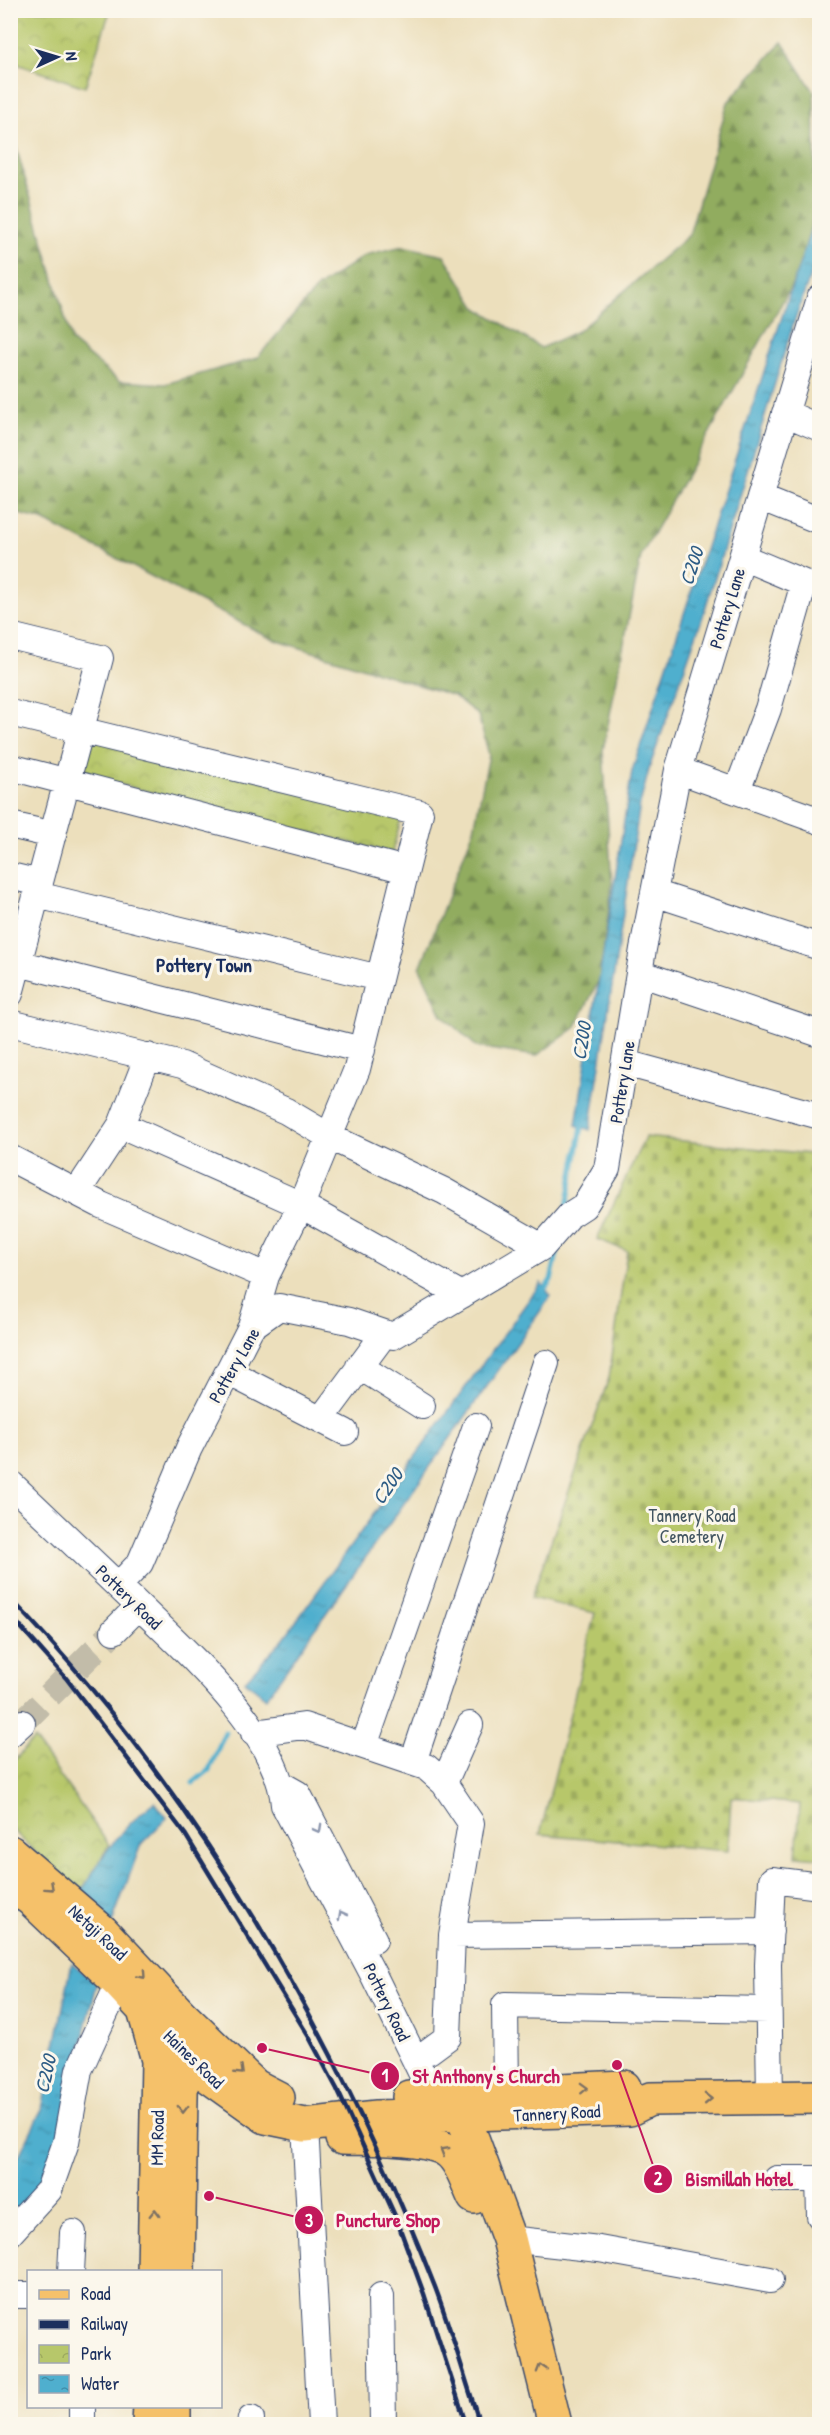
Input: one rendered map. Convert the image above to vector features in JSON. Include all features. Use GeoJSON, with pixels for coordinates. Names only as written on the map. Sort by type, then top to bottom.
{"type":"FeatureCollection","features":[{"type":"Feature","properties":{"kind":"main road","name":"Netaji Road"},"geometry":{"type":"LineString","coordinates":[[10,1852],[92,1940],[182,2016]]}},
{"type":"Feature","properties":{"kind":"main road","name":"Haines Road"},"geometry":{"type":"LineString","coordinates":[[10,1884],[92,1940],[119,1983],[200,2070],[266,2117],[305,2126],[452,2105]]}},
{"type":"Feature","properties":{"kind":"main road","name":"MM Road"},"geometry":{"type":"LineString","coordinates":[[142,2007],[154,2039],[158,2060],[154,2270]]}},
{"type":"Feature","properties":{"kind":"main road","name":"Haines Road"},"geometry":{"type":"LineString","coordinates":[[182,2016],[255,2086],[282,2100],[297,2104],[327,2106],[452,2105]]}},
{"type":"Feature","properties":{"kind":"main road","name":"MM Road"},"geometry":{"type":"LineString","coordinates":[[178,2270],[182,2016]]}},
{"type":"Feature","properties":{"kind":"main road","name":"Tannery Road"},"geometry":{"type":"LineString","coordinates":[[452,2105],[506,2091],[628,2087],[650,2099]]}},
{"type":"Feature","properties":{"kind":"main road","name":"Tannery Road"},"geometry":{"type":"LineString","coordinates":[[452,2105],[630,2109],[650,2099],[819,2097]]}},
{"type":"Feature","properties":{"kind":"main road","name":"Pottery Road"},"geometry":{"type":"LineString","coordinates":[[452,2105],[506,2231],[555,2424]]}},
{"type":"Feature","properties":{"kind":"main road"},"geometry":{"type":"LineString","coordinates":[[305,2126],[317,2134],[328,2136],[421,2143],[443,2148],[458,2162],[483,2217],[506,2231]]}},
{"type":"Feature","properties":{"kind":"main road"},"geometry":{"type":"LineString","coordinates":[[149,2424],[150,2408]]}},
{"type":"Feature","properties":{"kind":"main road"},"geometry":{"type":"LineString","coordinates":[[174,2408],[174,2424]]}},
{"type":"Feature","properties":{"kind":"street","name":"Pottery Lane"},"geometry":{"type":"LineString","coordinates":[[118,1586],[140,1563],[189,1448],[251,1327],[279,1307],[349,1321],[393,1335],[542,1247],[577,1210],[607,1169],[639,973],[678,770],[819,298]]}},
{"type":"Feature","properties":{"kind":"street"},"geometry":{"type":"LineString","coordinates":[[785,413],[819,428]]}},
{"type":"Feature","properties":{"kind":"street"},"geometry":{"type":"LineString","coordinates":[[760,497],[819,521]]}},
{"type":"Feature","properties":{"kind":"street"},"geometry":{"type":"LineString","coordinates":[[737,791],[768,709],[804,583],[742,557]]}},
{"type":"Feature","properties":{"kind":"street"},"geometry":{"type":"LineString","coordinates":[[10,636],[100,658],[38,889],[15,962],[10,994]]}},
{"type":"Feature","properties":{"kind":"street"},"geometry":{"type":"LineString","coordinates":[[10,713],[420,813],[362,1050],[330,1137],[301,1205],[266,1276],[251,1327]]}},
{"type":"Feature","properties":{"kind":"street"},"geometry":{"type":"LineString","coordinates":[[10,767],[406,870]]}},
{"type":"Feature","properties":{"kind":"street"},"geometry":{"type":"LineString","coordinates":[[678,770],[819,821]]}},
{"type":"Feature","properties":{"kind":"street"},"geometry":{"type":"LineString","coordinates":[[10,825],[53,835]]}},
{"type":"Feature","properties":{"kind":"street"},"geometry":{"type":"LineString","coordinates":[[10,876],[38,889],[380,978]]}},
{"type":"Feature","properties":{"kind":"street"},"geometry":{"type":"LineString","coordinates":[[654,892],[819,947]]}},
{"type":"Feature","properties":{"kind":"street"},"geometry":{"type":"LineString","coordinates":[[15,962],[362,1050]]}},
{"type":"Feature","properties":{"kind":"street"},"geometry":{"type":"LineString","coordinates":[[639,973],[819,1034]]}},
{"type":"Feature","properties":{"kind":"street"},"geometry":{"type":"LineString","coordinates":[[10,1023],[182,1065],[286,1111],[330,1137],[444,1191],[542,1247]]}},
{"type":"Feature","properties":{"kind":"street"},"geometry":{"type":"LineString","coordinates":[[77,1192],[121,1125],[148,1056]]}},
{"type":"Feature","properties":{"kind":"street"},"geometry":{"type":"LineString","coordinates":[[625,1063],[819,1116]]}},
{"type":"Feature","properties":{"kind":"street"},"geometry":{"type":"LineString","coordinates":[[121,1125],[301,1205],[462,1294]]}},
{"type":"Feature","properties":{"kind":"street"},"geometry":{"type":"LineString","coordinates":[[10,1158],[77,1192],[266,1276]]}},
{"type":"Feature","properties":{"kind":"street"},"geometry":{"type":"LineString","coordinates":[[322,1418],[385,1333]]}},
{"type":"Feature","properties":{"kind":"street"},"geometry":{"type":"LineString","coordinates":[[413,1762],[546,1363]]}},
{"type":"Feature","properties":{"kind":"street"},"geometry":{"type":"LineString","coordinates":[[359,1366],[422,1406]]}},
{"type":"Feature","properties":{"kind":"street"},"geometry":{"type":"LineString","coordinates":[[228,1372],[322,1418],[345,1432]]}},
{"type":"Feature","properties":{"kind":"street"},"geometry":{"type":"LineString","coordinates":[[364,1746],[476,1426]]}},
{"type":"Feature","properties":{"kind":"street","name":"Pottery Road"},"geometry":{"type":"LineString","coordinates":[[10,1483],[216,1682],[245,1721],[282,1785],[284,1805],[373,1974],[421,2072],[452,2105]]}},
{"type":"Feature","properties":{"kind":"street"},"geometry":{"type":"LineString","coordinates":[[114,1631],[139,1606]]}},
{"type":"Feature","properties":{"kind":"street"},"geometry":{"type":"LineString","coordinates":[[245,1721],[304,1726],[426,1767],[444,1783],[471,1823],[452,1935],[448,2037],[429,2051]]}},
{"type":"Feature","properties":{"kind":"street"},"geometry":{"type":"LineString","coordinates":[[444,1783],[470,1725]]}},
{"type":"Feature","properties":{"kind":"street","name":"Pottery Road"},"geometry":{"type":"LineString","coordinates":[[282,1785],[298,1794],[341,1872],[429,2051],[452,2105]]}},
{"type":"Feature","properties":{"kind":"street"},"geometry":{"type":"LineString","coordinates":[[770,2098],[768,2010],[772,1880],[819,1886]]}},
{"type":"Feature","properties":{"kind":"street"},"geometry":{"type":"LineString","coordinates":[[452,1935],[770,1930]]}},
{"type":"Feature","properties":{"kind":"street"},"geometry":{"type":"LineString","coordinates":[[10,2233],[49,2190],[66,2142],[79,2070],[119,1983]]}},
{"type":"Feature","properties":{"kind":"street"},"geometry":{"type":"LineString","coordinates":[[506,2091],[505,2005],[768,2010]]}},
{"type":"Feature","properties":{"kind":"street"},"geometry":{"type":"LineString","coordinates":[[305,2126],[321,2424]]}},
{"type":"Feature","properties":{"kind":"street"},"geometry":{"type":"LineString","coordinates":[[777,2179],[819,2179],[819,2216]]}},
{"type":"Feature","properties":{"kind":"street"},"geometry":{"type":"LineString","coordinates":[[506,2231],[770,2280]]}},
{"type":"Feature","properties":{"kind":"street"},"geometry":{"type":"LineString","coordinates":[[70,2270],[73,2233]]}},
{"type":"Feature","properties":{"kind":"street"},"geometry":{"type":"LineString","coordinates":[[10,2295],[27,2295]]}},
{"type":"Feature","properties":{"kind":"street"},"geometry":{"type":"LineString","coordinates":[[381,2296],[383,2424]]}},
{"type":"Feature","properties":{"kind":"street"},"geometry":{"type":"LineString","coordinates":[[82,2408],[82,2424]]}},
{"type":"Feature","properties":{"kind":"green space"},"geometry":{"type":"Polygon","coordinates":[[[11,10],[110,11],[85,87],[11,62],[11,10]]]}},
{"type":"Feature","properties":{"kind":"green space"},"geometry":{"type":"Polygon","coordinates":[[[782,42],[814,92],[816,207],[798,274],[641,556],[603,750],[612,885],[600,978],[575,1028],[536,1056],[477,1047],[442,1015],[420,968],[474,829],[489,755],[478,715],[454,696],[272,639],[43,520],[11,512],[10,126],[72,342],[119,381],[165,384],[257,358],[317,288],[365,255],[403,246],[444,255],[476,307],[541,348],[578,331],[689,235],[728,102],[782,42]]]}},
{"type":"Feature","properties":{"kind":"green space"},"geometry":{"type":"Polygon","coordinates":[[[93,737],[402,815],[392,853],[83,775],[93,737]]]}},
{"type":"Feature","properties":{"kind":"green space","name":"Tannery Road Cemetery"},"geometry":{"type":"Polygon","coordinates":[[[645,1137],[819,1155],[819,1858],[796,1856],[800,1804],[731,1797],[728,1851],[540,1834],[595,1613],[531,1598],[609,1378],[627,1251],[597,1239],[645,1137]]]}},
{"type":"Feature","properties":{"kind":"green space"},"geometry":{"type":"Polygon","coordinates":[[[34,1739],[109,1845],[79,1896],[11,1828],[10,1765],[34,1739]]]}},
{"type":"Feature","properties":{"kind":"water"},"geometry":{"type":"Polygon","coordinates":[[[819,205],[819,251],[793,325],[702,619],[650,766],[640,804],[590,1130],[576,1125],[632,771],[819,205]]]}},
{"type":"Feature","properties":{"kind":"water"},"geometry":{"type":"Polygon","coordinates":[[[541,1283],[551,1296],[266,1698],[245,1681],[284,1638],[541,1283]]]}},
{"type":"Feature","properties":{"kind":"water"},"geometry":{"type":"Polygon","coordinates":[[[155,1802],[167,1818],[141,1844],[110,1928],[79,1896],[111,1845],[130,1823],[155,1802]]]}},
{"type":"Feature","properties":{"kind":"water"},"geometry":{"type":"Polygon","coordinates":[[[72,1963],[97,1984],[49,2174],[11,2220],[11,2172],[42,2109],[72,1963]]]}},
{"type":"Feature","properties":{"kind":"waterway","name":"C200"},"geometry":{"type":"LineString","coordinates":[[567,1206],[583,1121]]}},
{"type":"Feature","properties":{"kind":"waterway","name":"C200"},"geometry":{"type":"LineString","coordinates":[[541,1294],[551,1280],[560,1241]]}},
{"type":"Feature","properties":{"kind":"waterway","name":"C200"},"geometry":{"type":"LineString","coordinates":[[193,1783],[209,1770],[225,1732]]}},
{"type":"Feature","properties":{"kind":"tunnel"},"geometry":{"type":"LineString","coordinates":[[22,1723],[114,1631]]}},
{"type":"Feature","properties":{"kind":"railway"},"geometry":{"type":"LineString","coordinates":[[10,1598],[78,1673],[142,1752],[201,1835],[256,1921],[307,2010],[354,2101],[435,2287],[480,2424]]}},
{"type":"Feature","properties":{"kind":"railway"},"geometry":{"type":"LineString","coordinates":[[10,1615],[66,1678],[185,1834],[309,2037],[337,2089],[396,2218],[424,2294],[466,2424]]}},
{"type":"Feature","properties":{"kind":"place","name":"St Anthony's Church"},"geometry":{"type":"Point","coordinates":[262,2048]}},
{"type":"Feature","properties":{"kind":"place","name":"Bismillah Hotel"},"geometry":{"type":"Point","coordinates":[617,2065]}},
{"type":"Feature","properties":{"kind":"place","name":"Puncture Shop"},"geometry":{"type":"Point","coordinates":[209,2196]}},
{"type":"Feature","properties":{"kind":"district","name":"Pottery Town"},"geometry":{"type":"Point","coordinates":[204,964]}}]}
